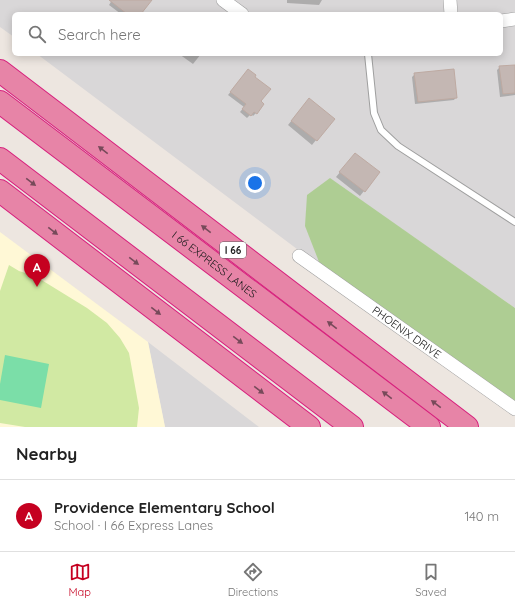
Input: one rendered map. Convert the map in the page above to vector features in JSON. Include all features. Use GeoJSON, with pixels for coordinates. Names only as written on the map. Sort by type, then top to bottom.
{"type":"FeatureCollection","features":[{"type":"Feature","properties":{"kind":"highway","name":"I 66"},"geometry":{"type":"LineString","coordinates":[[0,71],[467,427]]}},
{"type":"Feature","properties":{"kind":"highway","name":"I 66 EXPRESS LANES"},"geometry":{"type":"LineString","coordinates":[[0,102],[429,427]]}},
{"type":"Feature","properties":{"kind":"highway"},"geometry":{"type":"LineString","coordinates":[[0,159],[352,427]]}},
{"type":"Feature","properties":{"kind":"highway"},"geometry":{"type":"LineString","coordinates":[[0,191],[309,427]]}},
{"type":"Feature","properties":{"kind":"street"},"geometry":{"type":"LineString","coordinates":[[223,0],[239,12]]}},
{"type":"Feature","properties":{"kind":"street"},"geometry":{"type":"LineString","coordinates":[[450,0],[451,12]]}},
{"type":"Feature","properties":{"kind":"street"},"geometry":{"type":"LineString","coordinates":[[503,21],[515,19]]}},
{"type":"Feature","properties":{"kind":"street","name":"PHOENIX DRIVE"},"geometry":{"type":"LineString","coordinates":[[299,256],[515,409]]}},
{"type":"Feature","properties":{"kind":"lane"},"geometry":{"type":"LineString","coordinates":[[368,56],[374,113],[381,130],[398,146],[515,222]]}},
{"type":"Feature","properties":{"kind":"shaded area"},"geometry":{"type":"Polygon","coordinates":[[[0,0],[515,0],[515,308],[330,179],[321,267],[40,56],[503,56],[503,12],[12,12],[12,36],[0,27],[0,0]]]}},
{"type":"Feature","properties":{"kind":"shaded area"},"geometry":{"type":"Polygon","coordinates":[[[0,232],[148,342],[165,427],[0,427],[0,232]]]}},
{"type":"Feature","properties":{"kind":"shaded area"},"geometry":{"type":"Polygon","coordinates":[[[148,342],[259,427],[165,427],[148,342]]]}},
{"type":"Feature","properties":{"kind":"green space"},"geometry":{"type":"Polygon","coordinates":[[[330,178],[515,308],[515,401],[321,267],[305,226],[307,195],[330,178]]]}},
{"type":"Feature","properties":{"kind":"green space"},"geometry":{"type":"Polygon","coordinates":[[[9,265],[19,271],[35,276],[87,308],[107,323],[120,338],[129,353],[139,408],[137,427],[25,427],[0,423],[0,291],[9,265]]]}},
{"type":"Feature","properties":{"kind":"green space"},"geometry":{"type":"Polygon","coordinates":[[[5,355],[49,364],[41,408],[0,400],[0,384],[5,355]]]}},
{"type":"Feature","properties":{"kind":"building"},"geometry":{"type":"Polygon","coordinates":[[[109,0],[152,0],[143,12],[124,12],[109,0]]]}},
{"type":"Feature","properties":{"kind":"building"},"geometry":{"type":"Polygon","coordinates":[[[515,65],[515,93],[503,94],[499,66],[515,65]]]}},
{"type":"Feature","properties":{"kind":"building"},"geometry":{"type":"Polygon","coordinates":[[[248,69],[256,75],[255,77],[271,89],[261,101],[264,104],[257,114],[254,112],[251,116],[242,109],[246,104],[230,92],[248,69]]]}},
{"type":"Feature","properties":{"kind":"building"},"geometry":{"type":"Polygon","coordinates":[[[454,69],[457,98],[418,102],[414,73],[454,69]]]}},
{"type":"Feature","properties":{"kind":"building"},"geometry":{"type":"Polygon","coordinates":[[[309,98],[335,119],[317,141],[291,121],[309,98]]]}},
{"type":"Feature","properties":{"kind":"building"},"geometry":{"type":"Polygon","coordinates":[[[355,153],[380,172],[365,192],[339,172],[355,153]]]}},
{"type":"Feature","properties":{"kind":"place","name":"Providence Elementary School"},"geometry":{"type":"Point","coordinates":[37,287]}}]}
